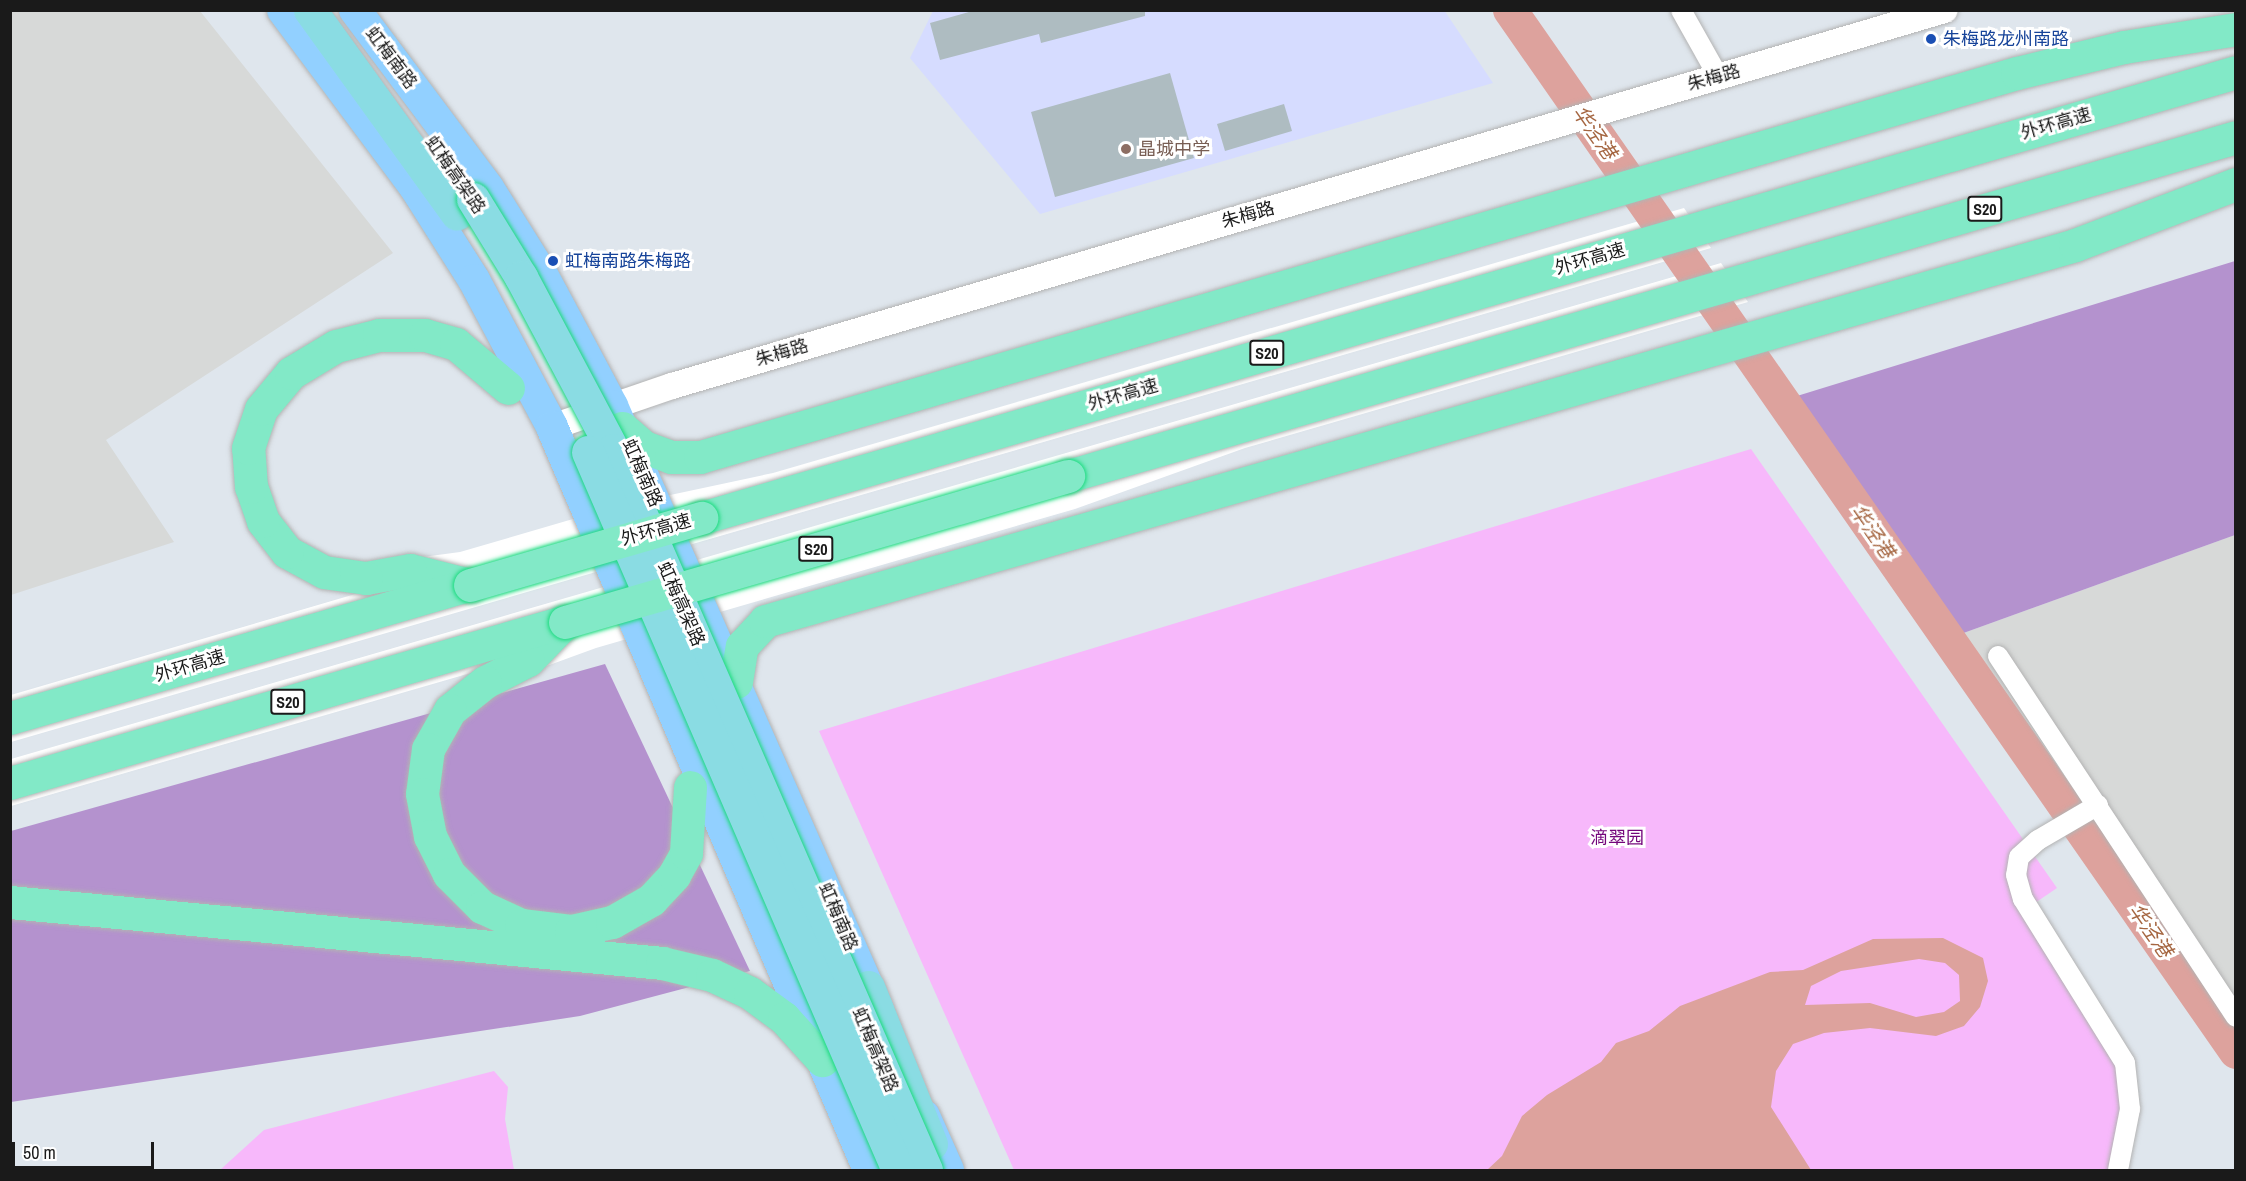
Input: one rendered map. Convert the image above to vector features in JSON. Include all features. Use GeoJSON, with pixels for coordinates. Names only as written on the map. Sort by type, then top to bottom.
{"type":"FeatureCollection","features":[{"type":"Feature","properties":{"kind":"highway","name":"虹梅高架路"},"geometry":{"type":"LineString","coordinates":[[310,10],[482,252],[593,461],[898,1170]]}},
{"type":"Feature","properties":{"kind":"highway","name":"虹梅高架路"},"geometry":{"type":"LineString","coordinates":[[335,10],[502,244],[613,450],[926,1170]]}},
{"type":"Feature","properties":{"kind":"highway"},"geometry":{"type":"LineString","coordinates":[[617,417],[644,447],[671,457],[700,457],[2083,56],[2235,29]]}},
{"type":"Feature","properties":{"kind":"highway","name":"外环高速"},"geometry":{"type":"LineString","coordinates":[[10,718],[2235,72]]}},
{"type":"Feature","properties":{"kind":"highway","name":"S20"},"geometry":{"type":"LineString","coordinates":[[10,783],[2235,137]]}},
{"type":"Feature","properties":{"kind":"highway"},"geometry":{"type":"LineString","coordinates":[[736,682],[742,646],[765,621],[2096,238],[2235,184]]}},
{"type":"Feature","properties":{"kind":"highway"},"geometry":{"type":"LineString","coordinates":[[470,585],[410,570],[366,578],[324,572],[287,552],[263,521],[251,487],[248,448],[261,408],[291,373],[336,346],[380,335],[425,335],[456,344],[508,388]]}},
{"type":"Feature","properties":{"kind":"highway"},"geometry":{"type":"LineString","coordinates":[[565,622],[528,660],[485,682],[450,710],[428,749],[422,794],[430,836],[449,874],[482,906],[521,925],[571,931],[612,922],[651,900],[674,875],[686,853],[690,787]]}},
{"type":"Feature","properties":{"kind":"highway"},"geometry":{"type":"LineString","coordinates":[[10,902],[663,963],[712,975],[750,993],[784,1018],[822,1060]]}},
{"type":"Feature","properties":{"kind":"highway"},"geometry":{"type":"LineString","coordinates":[[868,987],[942,1170]]}},
{"type":"Feature","properties":{"kind":"main road"},"geometry":{"type":"LineString","coordinates":[[283,10],[285,44],[403,202],[508,388],[766,959],[798,1004]]}},
{"type":"Feature","properties":{"kind":"main road"},"geometry":{"type":"LineString","coordinates":[[283,10],[415,187],[474,280],[552,427],[869,1170]]}},
{"type":"Feature","properties":{"kind":"main road","name":"虹梅南路"},"geometry":{"type":"LineString","coordinates":[[355,10],[488,188],[540,271],[617,417],[736,682],[948,1170]]}},
{"type":"Feature","properties":{"kind":"street"},"geometry":{"type":"LineString","coordinates":[[1681,10],[1718,76]]}},
{"type":"Feature","properties":{"kind":"street","name":"朱梅路"},"geometry":{"type":"LineString","coordinates":[[552,427],[617,417],[1547,127],[1945,10]]}},
{"type":"Feature","properties":{"kind":"street"},"geometry":{"type":"LineString","coordinates":[[1998,656],[2098,804],[2235,1017]]}},
{"type":"Feature","properties":{"kind":"street"},"geometry":{"type":"LineString","coordinates":[[2098,804],[2038,840],[2019,857],[2016,875],[2023,899],[2125,1063],[2130,1109],[2118,1170]]}},
{"type":"Feature","properties":{"kind":"shaded area","name":"晶城中学"},"geometry":{"type":"Polygon","coordinates":[[[1444,10],[1493,83],[1040,214],[910,58],[933,11],[1444,10]]]}},
{"type":"Feature","properties":{"kind":"shaded area"},"geometry":{"type":"Polygon","coordinates":[[[10,11],[200,11],[393,253],[106,440],[174,542],[11,595],[10,11]]]}},
{"type":"Feature","properties":{"kind":"shaded area"},"geometry":{"type":"Polygon","coordinates":[[[2235,261],[2235,535],[1958,635],[1784,400],[2235,261]]]}},
{"type":"Feature","properties":{"kind":"shaded area"},"geometry":{"type":"Polygon","coordinates":[[[2235,535],[2235,1021],[1958,635],[2235,535]]]}},
{"type":"Feature","properties":{"kind":"shaded area"},"geometry":{"type":"Polygon","coordinates":[[[605,664],[750,971],[580,1016],[11,1102],[11,831],[605,664]]]}},
{"type":"Feature","properties":{"kind":"shaded area"},"geometry":{"type":"Polygon","coordinates":[[[1943,938],[1983,958],[1988,981],[1980,1007],[1964,1026],[1936,1036],[1870,1028],[1824,1033],[1793,1044],[1776,1071],[1771,1107],[1811,1170],[1487,1170],[1502,1156],[1522,1116],[1547,1095],[1601,1062],[1616,1043],[1649,1031],[1680,1006],[1770,972],[1803,970],[1873,939],[1943,938]],[[1919,959],[1841,971],[1811,986],[1805,1005],[1870,1003],[1916,1017],[1944,1012],[1960,1001],[1959,975],[1945,963],[1919,959]]]}},
{"type":"Feature","properties":{"kind":"green space","name":"滴翠园"},"geometry":{"type":"Polygon","coordinates":[[[1751,449],[2057,888],[2026,909],[2120,1056],[2125,1105],[2112,1170],[1014,1170],[819,731],[1751,449]]]}},
{"type":"Feature","properties":{"kind":"green space"},"geometry":{"type":"Polygon","coordinates":[[[494,1071],[508,1087],[505,1119],[514,1170],[220,1170],[264,1130],[494,1071]]]}},
{"type":"Feature","properties":{"kind":"pier"},"geometry":{"type":"Polygon","coordinates":[[[1684,208],[1711,248],[11,742],[11,695],[369,590],[363,565],[460,552],[614,507],[773,473],[1684,208]]]}},
{"type":"Feature","properties":{"kind":"pier"},"geometry":{"type":"Polygon","coordinates":[[[1721,263],[1748,302],[1245,448],[1075,509],[596,648],[522,675],[481,670],[11,806],[11,759],[1721,263]]]}},
{"type":"Feature","properties":{"kind":"building"},"geometry":{"type":"Polygon","coordinates":[[[976,10],[1145,10],[1145,16],[1041,43],[1039,34],[940,60],[930,23],[976,10]]]}},
{"type":"Feature","properties":{"kind":"building"},"geometry":{"type":"Polygon","coordinates":[[[1170,73],[1194,158],[1055,197],[1031,112],[1170,73]]]}},
{"type":"Feature","properties":{"kind":"building"},"geometry":{"type":"Polygon","coordinates":[[[1284,104],[1292,131],[1225,151],[1217,124],[1284,104]]]}},
{"type":"Feature","properties":{"kind":"waterway","name":"华泾港"},"geometry":{"type":"LineString","coordinates":[[1510,10],[2236,1052]]}},
{"type":"Feature","properties":{"kind":"place","name":"朱梅路龙州南路"},"geometry":{"type":"Point","coordinates":[1931,39]}},
{"type":"Feature","properties":{"kind":"place","name":"晶城中学"},"geometry":{"type":"Point","coordinates":[1126,149]}},
{"type":"Feature","properties":{"kind":"place","name":"虹梅南路朱梅路"},"geometry":{"type":"Point","coordinates":[553,261]}}]}
